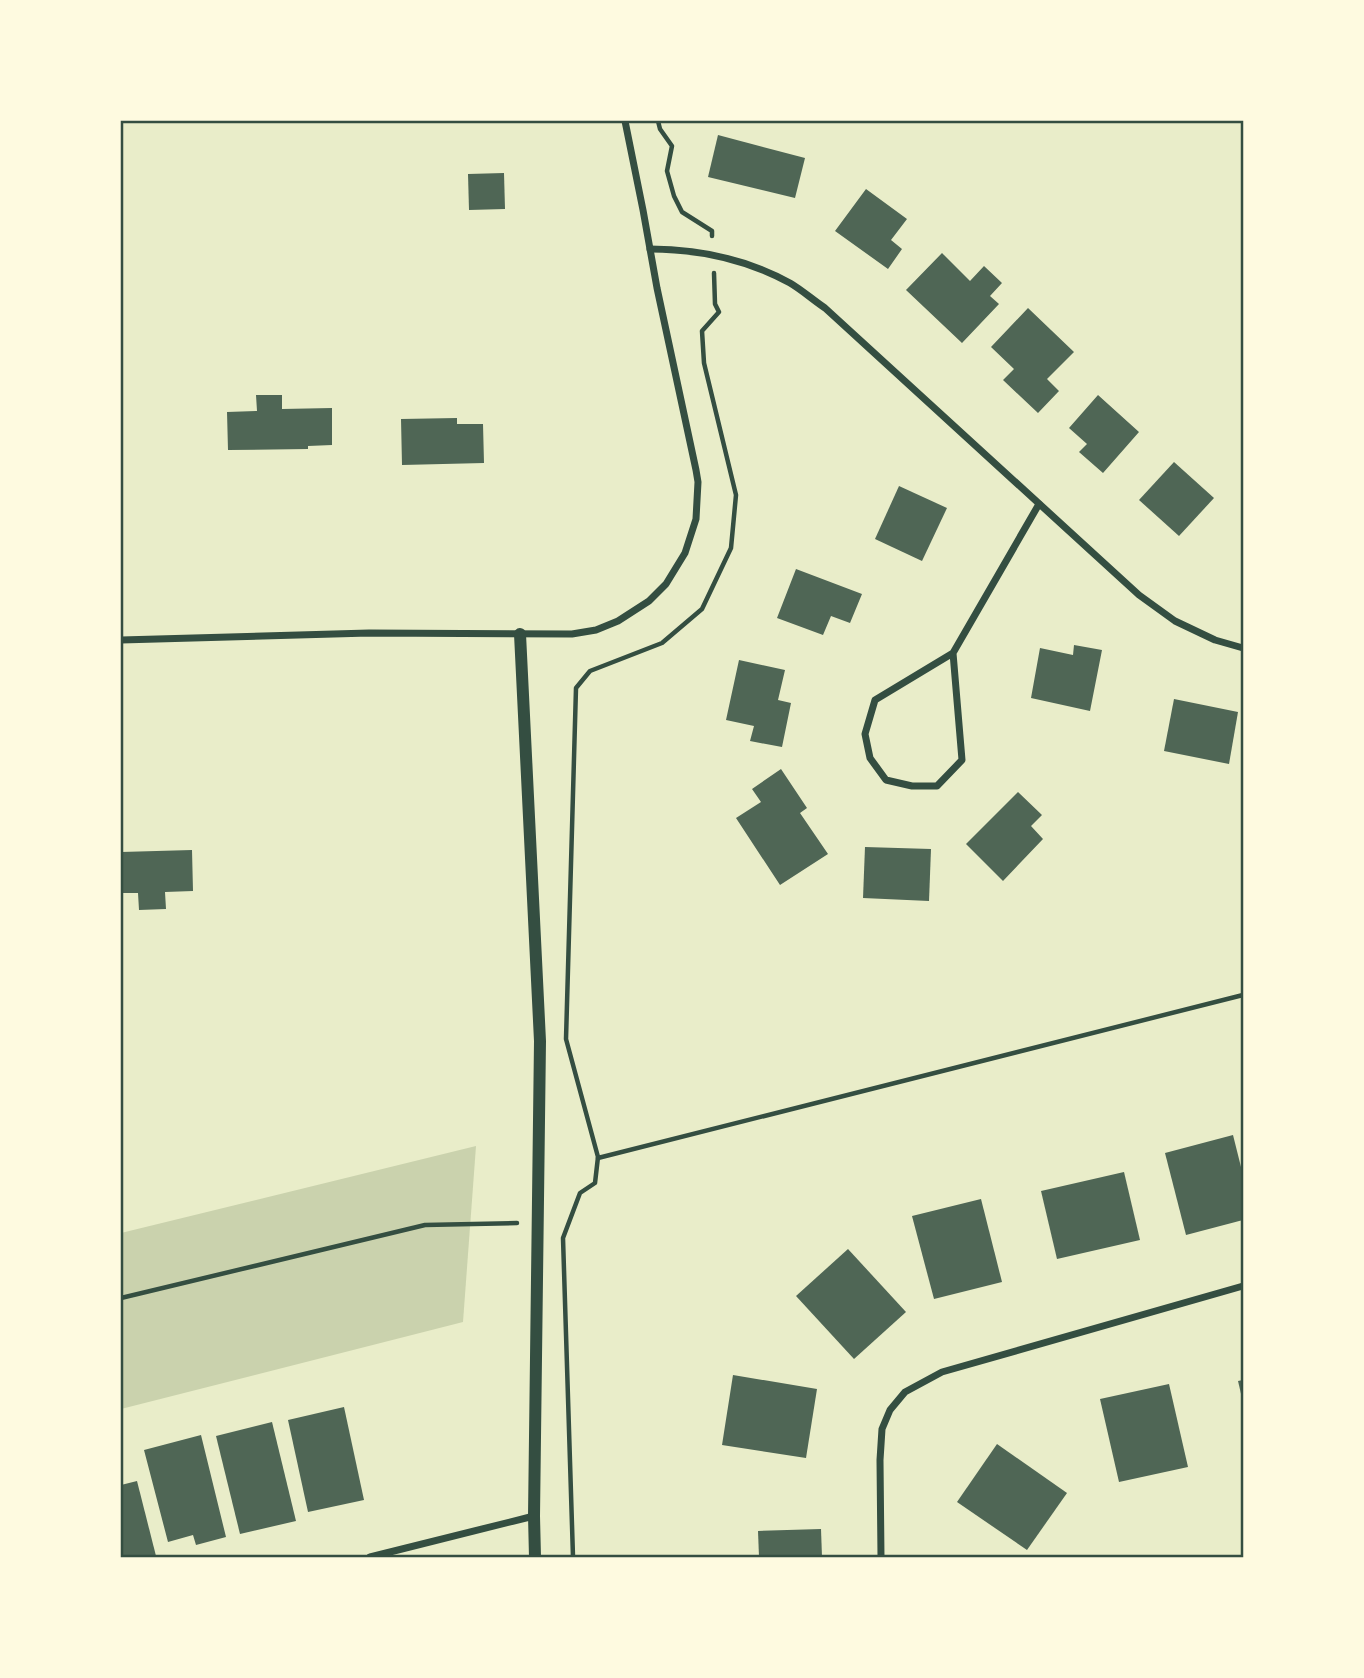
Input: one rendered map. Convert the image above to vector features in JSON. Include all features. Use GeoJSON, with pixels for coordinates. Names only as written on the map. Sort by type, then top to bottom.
{"type":"FeatureCollection","features":[{"type":"Feature","properties":{"kind":"street"},"geometry":{"type":"LineString","coordinates":[[121,639],[369,633],[572,634],[596,630],[618,621],[649,601],[666,584],[685,553],[696,519],[698,482],[625,121]]}},
{"type":"Feature","properties":{"kind":"street"},"geometry":{"type":"LineString","coordinates":[[650,249],[713,254],[753,265],[791,284],[825,308],[1139,595],[1175,621],[1215,640],[1243,648]]}},
{"type":"Feature","properties":{"kind":"street"},"geometry":{"type":"LineString","coordinates":[[953,653],[962,760],[937,786],[912,786],[886,780],[870,758],[865,734],[875,700],[953,653],[1039,504]]}},
{"type":"Feature","properties":{"kind":"street"},"geometry":{"type":"LineString","coordinates":[[520,634],[540,1041],[534,1557]]}},
{"type":"Feature","properties":{"kind":"street"},"geometry":{"type":"LineString","coordinates":[[881,1557],[882,1429],[890,1410],[905,1392],[942,1372],[1243,1286]]}},
{"type":"Feature","properties":{"kind":"street"},"geometry":{"type":"LineString","coordinates":[[370,1557],[534,1516]]}},
{"type":"Feature","properties":{"kind":"path"},"geometry":{"type":"LineString","coordinates":[[573,1557],[563,1238],[580,1193],[595,1182],[598,1157],[1243,995]]}},
{"type":"Feature","properties":{"kind":"path"},"geometry":{"type":"LineString","coordinates":[[121,1298],[425,1225],[568,1224]]}},
{"type":"Feature","properties":{"kind":"green space"},"geometry":{"type":"Polygon","coordinates":[[[476,1146],[463,1322],[121,1409],[121,1233],[476,1146]]]}},
{"type":"Feature","properties":{"kind":"building"},"geometry":{"type":"Polygon","coordinates":[[[718,135],[805,158],[795,198],[708,177],[718,135]]]}},
{"type":"Feature","properties":{"kind":"building"},"geometry":{"type":"Polygon","coordinates":[[[504,173],[505,209],[469,210],[468,174],[504,173]]]}},
{"type":"Feature","properties":{"kind":"building"},"geometry":{"type":"Polygon","coordinates":[[[866,189],[907,219],[891,240],[902,249],[888,269],[835,231],[866,189]]]}},
{"type":"Feature","properties":{"kind":"building"},"geometry":{"type":"Polygon","coordinates":[[[942,253],[970,281],[984,266],[1002,283],[990,296],[999,304],[962,343],[906,290],[942,253]]]}},
{"type":"Feature","properties":{"kind":"building"},"geometry":{"type":"Polygon","coordinates":[[[1028,308],[1074,352],[1047,379],[1059,391],[1038,413],[1003,380],[1014,369],[991,347],[1028,308]]]}},
{"type":"Feature","properties":{"kind":"building"},"geometry":{"type":"Polygon","coordinates":[[[256,395],[282,395],[282,409],[332,408],[332,445],[308,446],[308,449],[228,450],[227,412],[257,411],[256,395]]]}},
{"type":"Feature","properties":{"kind":"building"},"geometry":{"type":"Polygon","coordinates":[[[1098,395],[1139,432],[1103,473],[1079,452],[1087,444],[1069,428],[1098,395]]]}},
{"type":"Feature","properties":{"kind":"building"},"geometry":{"type":"Polygon","coordinates":[[[457,418],[457,424],[483,424],[484,463],[402,465],[401,419],[457,418]]]}},
{"type":"Feature","properties":{"kind":"building"},"geometry":{"type":"Polygon","coordinates":[[[1174,462],[1214,498],[1179,536],[1139,500],[1174,462]]]}},
{"type":"Feature","properties":{"kind":"building"},"geometry":{"type":"Polygon","coordinates":[[[899,486],[947,508],[922,561],[875,539],[899,486]]]}},
{"type":"Feature","properties":{"kind":"building"},"geometry":{"type":"Polygon","coordinates":[[[796,569],[862,594],[850,623],[831,616],[823,635],[777,618],[796,569]]]}},
{"type":"Feature","properties":{"kind":"building"},"geometry":{"type":"Polygon","coordinates":[[[1074,645],[1102,650],[1090,711],[1031,698],[1040,648],[1073,655],[1074,645]]]}},
{"type":"Feature","properties":{"kind":"building"},"geometry":{"type":"Polygon","coordinates":[[[739,660],[785,670],[778,700],[791,703],[782,747],[750,741],[754,726],[726,720],[739,660]]]}},
{"type":"Feature","properties":{"kind":"building"},"geometry":{"type":"Polygon","coordinates":[[[1174,699],[1238,712],[1229,764],[1164,751],[1174,699]]]}},
{"type":"Feature","properties":{"kind":"building"},"geometry":{"type":"Polygon","coordinates":[[[781,769],[807,808],[800,813],[828,854],[780,885],[736,818],[761,802],[752,789],[781,769]]]}},
{"type":"Feature","properties":{"kind":"building"},"geometry":{"type":"Polygon","coordinates":[[[1018,792],[1042,815],[1031,826],[1043,839],[1003,881],[966,844],[1018,792]]]}},
{"type":"Feature","properties":{"kind":"building"},"geometry":{"type":"Polygon","coordinates":[[[865,847],[931,849],[929,901],[863,898],[865,847]]]}},
{"type":"Feature","properties":{"kind":"building"},"geometry":{"type":"Polygon","coordinates":[[[192,850],[193,891],[165,892],[166,909],[139,910],[138,893],[121,893],[121,852],[192,850]]]}},
{"type":"Feature","properties":{"kind":"building"},"geometry":{"type":"Polygon","coordinates":[[[1233,1135],[1243,1175],[1243,1220],[1186,1235],[1165,1153],[1233,1135]]]}},
{"type":"Feature","properties":{"kind":"building"},"geometry":{"type":"Polygon","coordinates":[[[1124,1172],[1140,1240],[1057,1259],[1041,1191],[1124,1172]]]}},
{"type":"Feature","properties":{"kind":"building"},"geometry":{"type":"Polygon","coordinates":[[[981,1199],[1002,1282],[934,1299],[912,1216],[981,1199]]]}},
{"type":"Feature","properties":{"kind":"building"},"geometry":{"type":"Polygon","coordinates":[[[848,1249],[906,1312],[854,1359],[796,1296],[848,1249]]]}},
{"type":"Feature","properties":{"kind":"building"},"geometry":{"type":"Polygon","coordinates":[[[733,1375],[817,1389],[806,1458],[722,1445],[733,1375]]]}},
{"type":"Feature","properties":{"kind":"building"},"geometry":{"type":"Polygon","coordinates":[[[1243,1380],[1243,1398],[1242,1398],[1238,1381],[1243,1380]]]}},
{"type":"Feature","properties":{"kind":"building"},"geometry":{"type":"Polygon","coordinates":[[[1169,1384],[1188,1467],[1119,1482],[1100,1399],[1169,1384]]]}},
{"type":"Feature","properties":{"kind":"building"},"geometry":{"type":"Polygon","coordinates":[[[344,1407],[364,1500],[308,1512],[288,1420],[344,1407]]]}},
{"type":"Feature","properties":{"kind":"building"},"geometry":{"type":"Polygon","coordinates":[[[272,1422],[296,1521],[240,1534],[216,1436],[272,1422]]]}},
{"type":"Feature","properties":{"kind":"building"},"geometry":{"type":"Polygon","coordinates":[[[201,1435],[226,1537],[196,1545],[193,1535],[168,1542],[144,1450],[201,1435]]]}},
{"type":"Feature","properties":{"kind":"building"},"geometry":{"type":"Polygon","coordinates":[[[997,1444],[1067,1493],[1027,1550],[957,1502],[997,1444]]]}},
{"type":"Feature","properties":{"kind":"building"},"geometry":{"type":"Polygon","coordinates":[[[137,1481],[156,1556],[121,1557],[121,1485],[137,1481]]]}},
{"type":"Feature","properties":{"kind":"building"},"geometry":{"type":"Polygon","coordinates":[[[821,1529],[822,1557],[759,1557],[758,1531],[821,1529]]]}}]}
